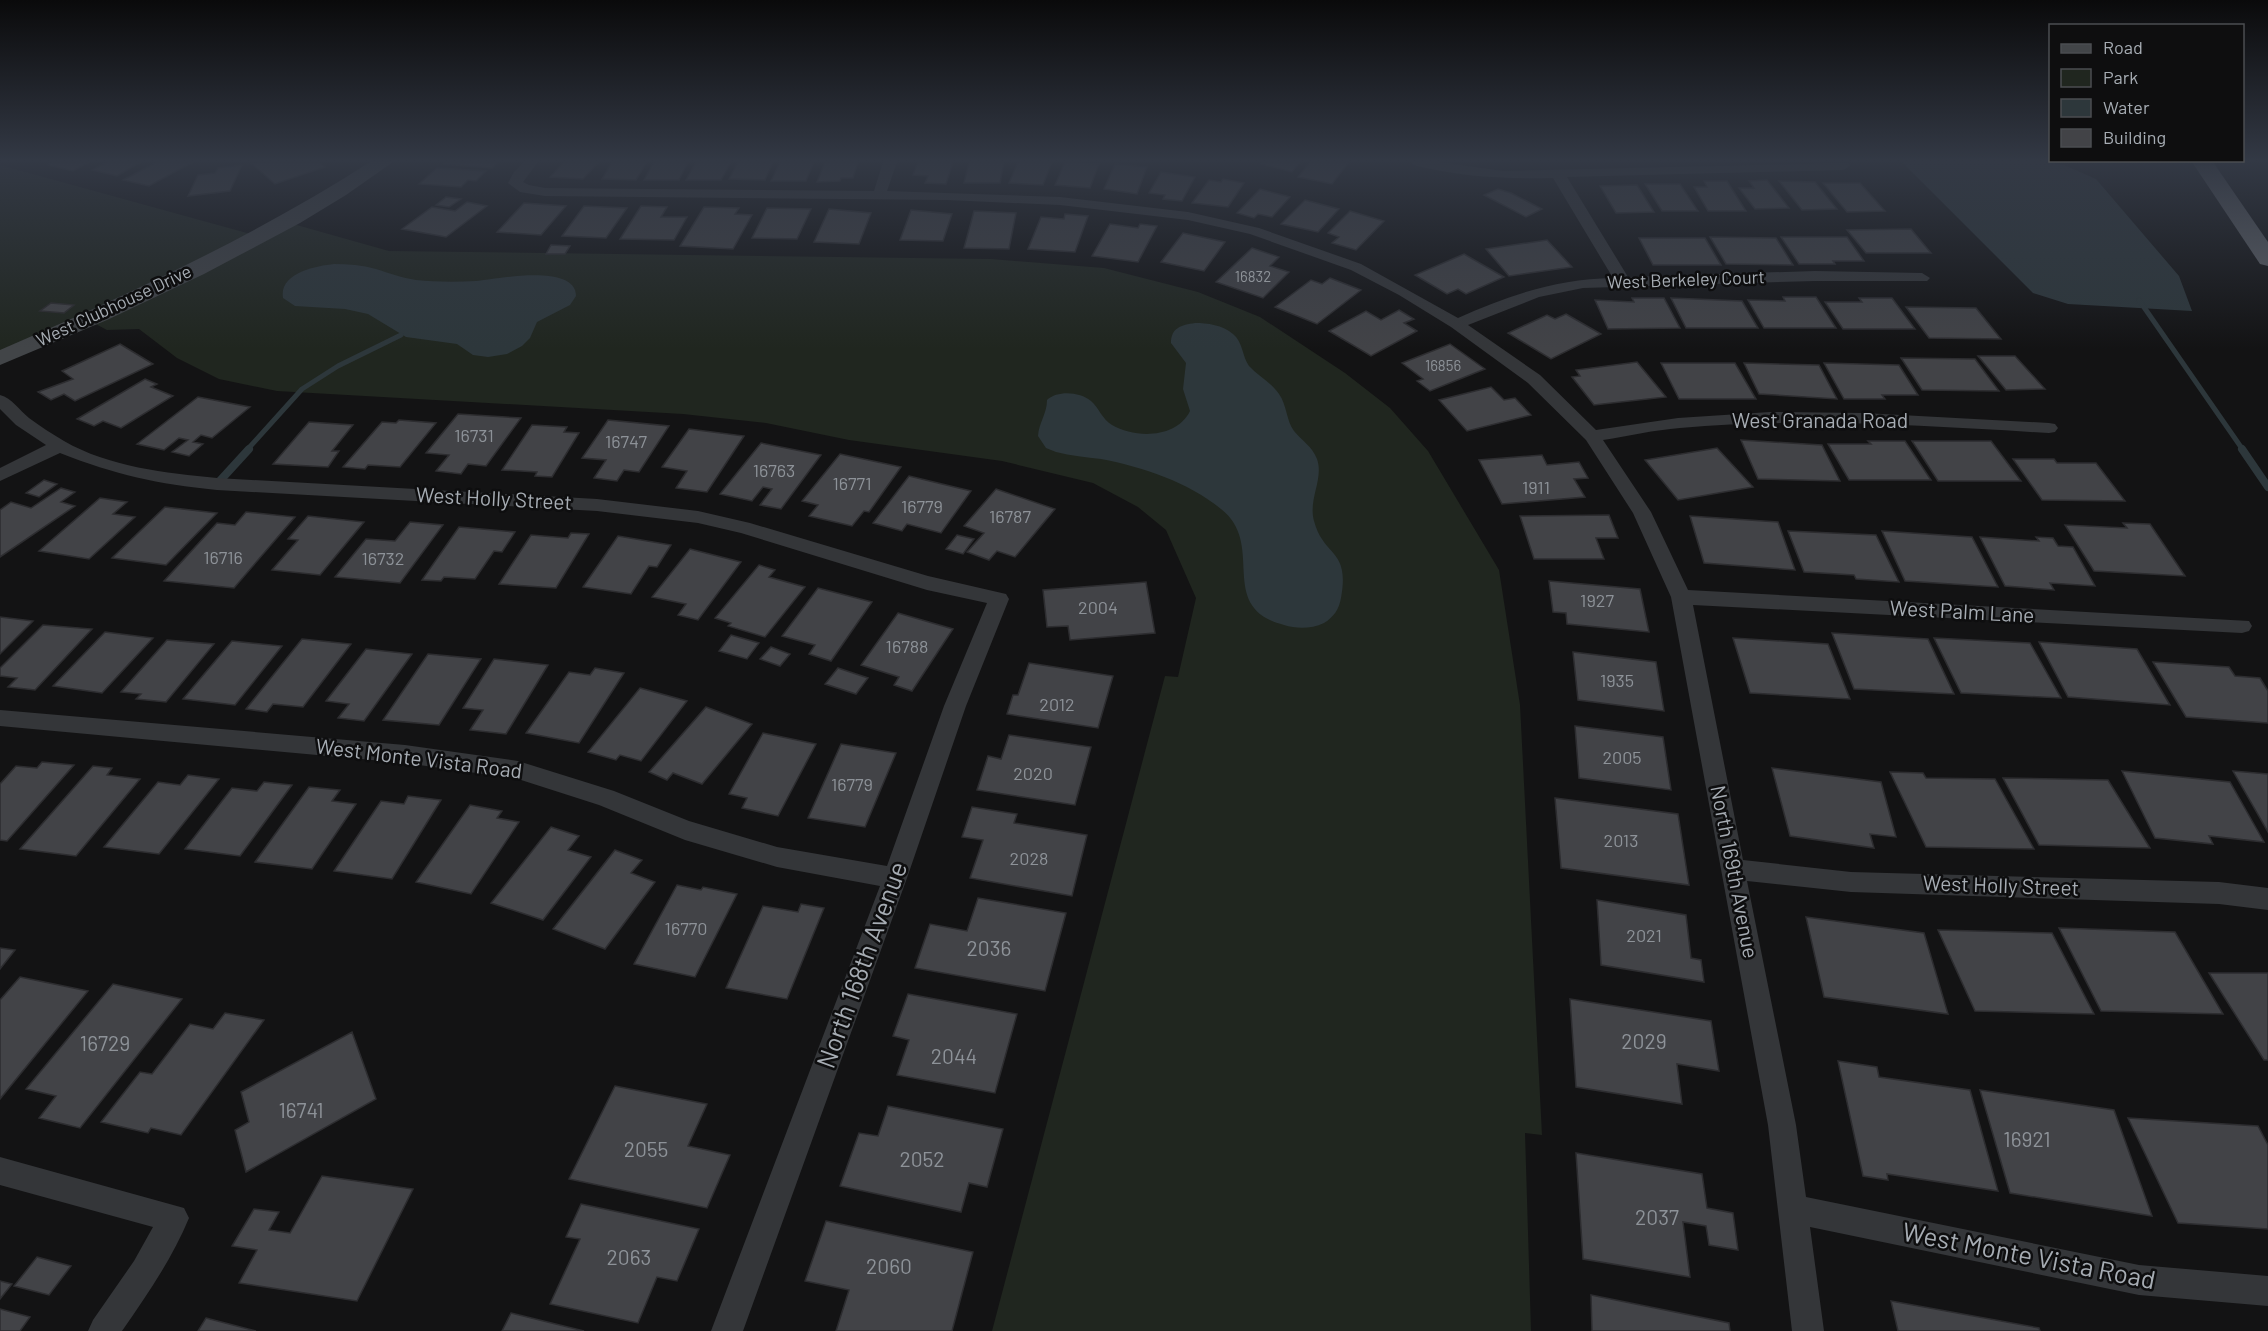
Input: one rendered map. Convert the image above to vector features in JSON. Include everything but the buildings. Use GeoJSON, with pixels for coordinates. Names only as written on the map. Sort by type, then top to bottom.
{"type":"FeatureCollection","features":[{"type":"Feature","properties":{"kind":"highway"},"geometry":{"type":"LineString","coordinates":[[2244,224],[2268,259]]}},
{"type":"Feature","properties":{"kind":"street","name":"West Clubhouse Drive"},"geometry":{"type":"LineString","coordinates":[[0,358],[96,316],[282,224]]}},
{"type":"Feature","properties":{"kind":"street","name":"North 169th Avenue"},"geometry":{"type":"LineString","coordinates":[[1224,224],[1254,231],[1356,267],[1458,324],[1534,379],[1592,436],[1642,512],[1681,597],[1782,1125],[1808,1331]]}},
{"type":"Feature","properties":{"kind":"street"},"geometry":{"type":"LineString","coordinates":[[1589,224],[1623,280]]}},
{"type":"Feature","properties":{"kind":"street","name":"West Berkeley Court"},"geometry":{"type":"LineString","coordinates":[[1458,324],[1509,300],[1548,287],[1623,280],[1815,276],[1922,278]]}},
{"type":"Feature","properties":{"kind":"street","name":"West Holly Street"},"geometry":{"type":"LineString","coordinates":[[0,400],[22,421],[59,446],[110,466],[160,478],[228,485],[597,505],[698,517],[743,527],[927,583],[999,599]]}},
{"type":"Feature","properties":{"kind":"street","name":"West Granada Road"},"geometry":{"type":"LineString","coordinates":[[1592,436],[1678,423],[1774,418],[1945,422],[2049,428]]}},
{"type":"Feature","properties":{"kind":"street"},"geometry":{"type":"LineString","coordinates":[[0,475],[59,446]]}},
{"type":"Feature","properties":{"kind":"street","name":"West Palm Lane"},"geometry":{"type":"LineString","coordinates":[[1681,597],[2242,626]]}},
{"type":"Feature","properties":{"kind":"street","name":"North 168th Avenue"},"geometry":{"type":"LineString","coordinates":[[727,1331],[895,878],[956,706],[999,599]]}},
{"type":"Feature","properties":{"kind":"street","name":"West Monte Vista Road"},"geometry":{"type":"LineString","coordinates":[[0,718],[405,754],[518,770],[606,798],[686,830],[765,854],[895,878]]}},
{"type":"Feature","properties":{"kind":"street","name":"West Holly Street"},"geometry":{"type":"LineString","coordinates":[[1734,869],[1851,882],[2219,893],[2268,899]]}},
{"type":"Feature","properties":{"kind":"street"},"geometry":{"type":"LineString","coordinates":[[0,1171],[174,1218],[145,1272],[104,1331]]}},
{"type":"Feature","properties":{"kind":"street","name":"West Monte Vista Road"},"geometry":{"type":"LineString","coordinates":[[1792,1209],[2139,1280],[2268,1291]]}},
{"type":"Feature","properties":{"kind":"green space"},"geometry":{"type":"Polygon","coordinates":[[[0,224],[215,224],[261,235],[282,224],[294,224],[389,251],[991,259],[1104,268],[1198,292],[1260,317],[1345,373],[1390,408],[1428,451],[1499,570],[1520,705],[1542,1135],[1525,1133],[1531,1331],[992,1331],[1165,676],[1178,677],[1196,598],[1166,530],[1138,507],[1093,483],[1002,461],[849,440],[766,423],[683,414],[277,391],[219,379],[177,358],[139,329],[107,330],[88,320],[0,358],[0,224]]]}},
{"type":"Feature","properties":{"kind":"water"},"geometry":{"type":"Polygon","coordinates":[[[1964,224],[2135,224],[2179,276],[2192,311],[2068,304],[2033,293],[1964,224]]]}},
{"type":"Feature","properties":{"kind":"water"},"geometry":{"type":"Polygon","coordinates":[[[334,264],[366,267],[406,278],[431,281],[476,281],[516,276],[550,276],[563,279],[573,286],[576,296],[570,305],[537,322],[530,338],[522,346],[507,354],[488,357],[473,355],[457,344],[406,337],[368,314],[345,309],[295,306],[283,298],[283,289],[287,282],[300,272],[334,264]]]}},
{"type":"Feature","properties":{"kind":"water"},"geometry":{"type":"Polygon","coordinates":[[[1195,323],[1220,327],[1236,337],[1249,366],[1279,394],[1291,427],[1317,459],[1319,474],[1313,505],[1314,521],[1318,533],[1339,561],[1343,582],[1337,609],[1324,623],[1299,628],[1284,625],[1263,616],[1252,604],[1246,590],[1241,540],[1234,524],[1221,509],[1208,499],[1180,483],[1133,466],[1056,452],[1046,448],[1038,436],[1047,400],[1063,394],[1075,394],[1086,398],[1094,404],[1109,423],[1132,433],[1155,433],[1176,427],[1190,411],[1183,389],[1186,363],[1171,343],[1171,338],[1178,328],[1195,323]]]}},
{"type":"Feature","properties":{"kind":"waterway"},"geometry":{"type":"LineString","coordinates":[[2139,300],[2243,450]]}},
{"type":"Feature","properties":{"kind":"waterway"},"geometry":{"type":"LineString","coordinates":[[247,450],[302,389],[338,366],[401,335]]}},
{"type":"Feature","properties":{"kind":"waterway"},"geometry":{"type":"LineString","coordinates":[[217,484],[249,449]]}},
{"type":"Feature","properties":{"kind":"waterway"},"geometry":{"type":"LineString","coordinates":[[2242,449],[2268,487]]}}]}
